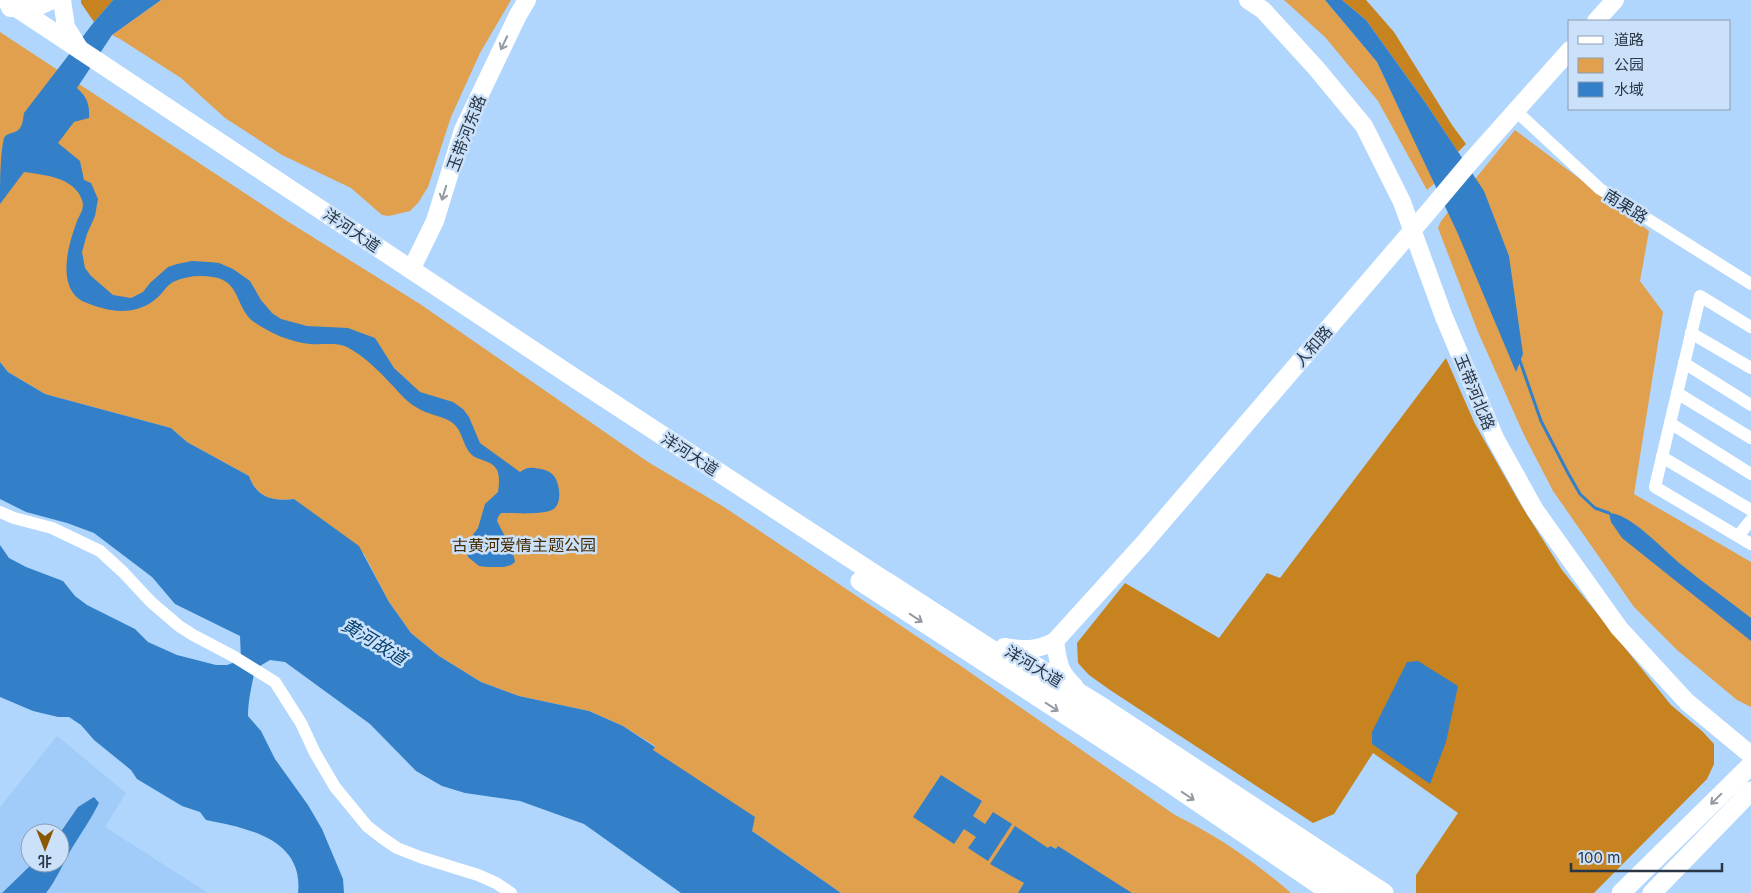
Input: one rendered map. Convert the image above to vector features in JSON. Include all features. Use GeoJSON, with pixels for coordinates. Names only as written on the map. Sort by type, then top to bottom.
{"type":"FeatureCollection","features":[{"type":"Feature","properties":{"kind":"highway"},"geometry":{"type":"LineString","coordinates":[[886,583],[998,649],[1360,893]]}},
{"type":"Feature","properties":{"kind":"main road","name":"洋河大道"},"geometry":{"type":"LineString","coordinates":[[18,9],[886,583]]}},
{"type":"Feature","properties":{"kind":"main road","name":"洋河大道"},"geometry":{"type":"LineString","coordinates":[[18,9],[907,612],[1161,777],[1331,893]]}},
{"type":"Feature","properties":{"kind":"main road","name":"洋河大道"},"geometry":{"type":"LineString","coordinates":[[998,649],[1089,699],[1384,893]]}},
{"type":"Feature","properties":{"kind":"main road"},"geometry":{"type":"LineString","coordinates":[[1621,893],[1751,765]]}},
{"type":"Feature","properties":{"kind":"main road"},"geometry":{"type":"LineString","coordinates":[[1652,893],[1751,791]]}},
{"type":"Feature","properties":{"kind":"street"},"geometry":{"type":"LineString","coordinates":[[18,9],[52,0]]}},
{"type":"Feature","properties":{"kind":"street"},"geometry":{"type":"LineString","coordinates":[[62,0],[66,27],[82,52]]}},
{"type":"Feature","properties":{"kind":"street","name":"玉带河东路"},"geometry":{"type":"LineString","coordinates":[[411,270],[435,221],[463,130],[527,0]]}},
{"type":"Feature","properties":{"kind":"street","name":"玉带河北路"},"geometry":{"type":"LineString","coordinates":[[1248,0],[1263,10],[1316,68],[1364,126],[1402,202],[1444,317],[1494,438],[1535,510],[1619,628],[1687,702],[1751,755]]}},
{"type":"Feature","properties":{"kind":"street"},"geometry":{"type":"LineString","coordinates":[[1597,20],[1615,0]]}},
{"type":"Feature","properties":{"kind":"street","name":"人和路"},"geometry":{"type":"LineString","coordinates":[[1054,642],[1143,544],[1471,161],[1568,52]]}},
{"type":"Feature","properties":{"kind":"street","name":"南果路"},"geometry":{"type":"LineString","coordinates":[[1516,110],[1600,190],[1751,284]]}},
{"type":"Feature","properties":{"kind":"street"},"geometry":{"type":"LineString","coordinates":[[1751,327],[1700,296],[1655,487],[1751,544]]}},
{"type":"Feature","properties":{"kind":"street"},"geometry":{"type":"LineString","coordinates":[[1691,333],[1751,368]]}},
{"type":"Feature","properties":{"kind":"street"},"geometry":{"type":"LineString","coordinates":[[1684,363],[1751,405]]}},
{"type":"Feature","properties":{"kind":"street"},"geometry":{"type":"LineString","coordinates":[[1677,393],[1751,438]]}},
{"type":"Feature","properties":{"kind":"street"},"geometry":{"type":"LineString","coordinates":[[1670,423],[1751,474]]}},
{"type":"Feature","properties":{"kind":"street"},"geometry":{"type":"LineString","coordinates":[[1662,457],[1751,510]]}},
{"type":"Feature","properties":{"kind":"street"},"geometry":{"type":"LineString","coordinates":[[0,512],[14,518],[52,528],[100,551],[151,602],[179,626],[262,672],[274,682],[301,723],[335,787],[367,826],[396,848],[478,875],[496,883],[511,893]]}},
{"type":"Feature","properties":{"kind":"street"},"geometry":{"type":"LineString","coordinates":[[1738,536],[1751,520]]}},
{"type":"Feature","properties":{"kind":"street"},"geometry":{"type":"LineString","coordinates":[[998,649],[1035,649],[1054,642],[1061,672],[1089,699]]}},
{"type":"Feature","properties":{"kind":"shaded area"},"geometry":{"type":"Polygon","coordinates":[[[81,0],[113,0],[94,22],[81,3],[81,0]]]}},
{"type":"Feature","properties":{"kind":"shaded area"},"geometry":{"type":"Polygon","coordinates":[[[1342,0],[1366,0],[1394,32],[1452,125],[1466,144],[1458,152],[1425,102],[1366,20],[1342,0]]]}},
{"type":"Feature","properties":{"kind":"shaded area"},"geometry":{"type":"Polygon","coordinates":[[[1446,358],[1475,424],[1521,505],[1562,570],[1671,705],[1702,731],[1714,744],[1714,764],[1707,779],[1594,893],[1416,893],[1416,875],[1458,813],[1373,753],[1334,814],[1313,823],[1110,690],[1089,675],[1078,663],[1077,643],[1125,583],[1219,638],[1267,573],[1280,578],[1446,358]]]}},
{"type":"Feature","properties":{"kind":"shaded area"},"geometry":{"type":"Polygon","coordinates":[[[57,736],[126,793],[105,827],[208,893],[0,893],[0,807],[57,736]]]}},
{"type":"Feature","properties":{"kind":"green space"},"geometry":{"type":"Polygon","coordinates":[[[161,0],[511,0],[480,53],[451,117],[428,187],[418,203],[410,211],[389,216],[382,215],[351,188],[282,155],[225,118],[181,78],[112,35],[161,0]]]}},
{"type":"Feature","properties":{"kind":"green space"},"geometry":{"type":"Polygon","coordinates":[[[1284,0],[1325,0],[1377,62],[1435,183],[1427,190],[1378,101],[1325,37],[1284,0]]]}},
{"type":"Feature","properties":{"kind":"green space","name":"古黄河爱情主题公园"},"geometry":{"type":"Polygon","coordinates":[[[0,32],[287,221],[420,304],[648,462],[724,507],[958,664],[1175,815],[1236,850],[1291,893],[841,893],[752,831],[653,750],[655,746],[623,726],[589,711],[519,696],[481,682],[439,656],[411,633],[389,602],[364,554],[294,499],[279,500],[266,497],[256,489],[249,476],[187,442],[171,428],[45,394],[8,372],[0,362],[0,32]]]}},
{"type":"Feature","properties":{"kind":"green space"},"geometry":{"type":"Polygon","coordinates":[[[1515,130],[1649,231],[1640,281],[1663,312],[1634,494],[1751,562],[1751,707],[1737,700],[1677,650],[1634,607],[1553,491],[1524,435],[1478,332],[1438,228],[1441,221],[1515,130]]]}},
{"type":"Feature","properties":{"kind":"water"},"geometry":{"type":"Polygon","coordinates":[[[113,0],[161,0],[112,35],[77,88],[87,102],[89,118],[74,122],[58,143],[80,161],[84,180],[91,183],[98,199],[95,216],[82,252],[85,268],[91,276],[113,295],[131,298],[143,292],[168,267],[192,261],[219,263],[233,269],[250,281],[261,300],[272,313],[281,319],[307,326],[348,328],[375,338],[394,368],[420,392],[453,402],[463,409],[469,417],[480,443],[520,472],[529,468],[540,469],[549,472],[555,478],[559,488],[559,499],[552,510],[534,513],[501,513],[498,517],[497,521],[514,556],[515,562],[511,565],[504,567],[479,566],[468,557],[467,546],[478,528],[485,504],[498,492],[499,475],[495,467],[469,452],[455,425],[413,405],[377,369],[359,355],[343,345],[303,343],[267,330],[248,316],[229,284],[213,277],[193,276],[173,282],[152,302],[136,309],[111,310],[85,302],[72,292],[68,283],[67,273],[68,251],[83,206],[78,192],[58,178],[24,172],[0,204],[1,161],[4,138],[20,128],[24,113],[113,0]]]}},
{"type":"Feature","properties":{"kind":"water"},"geometry":{"type":"Polygon","coordinates":[[[1325,0],[1342,0],[1366,20],[1425,102],[1484,191],[1509,256],[1523,354],[1516,372],[1458,234],[1377,62],[1325,0]]]}},
{"type":"Feature","properties":{"kind":"water","name":"黄河故道"},"geometry":{"type":"Polygon","coordinates":[[[0,362],[8,372],[45,394],[171,428],[187,442],[249,476],[256,489],[266,497],[279,500],[294,499],[359,546],[389,602],[411,633],[439,656],[481,682],[519,696],[589,711],[623,726],[655,747],[653,750],[755,817],[752,831],[841,893],[681,893],[584,824],[520,801],[465,793],[442,786],[416,771],[370,724],[285,662],[270,660],[255,669],[249,698],[248,716],[261,731],[275,759],[308,805],[322,829],[343,879],[344,893],[298,893],[297,875],[292,860],[282,848],[270,839],[239,827],[206,820],[200,812],[182,806],[137,779],[131,770],[94,740],[81,725],[69,717],[58,717],[33,711],[0,697],[0,545],[9,558],[26,567],[63,581],[75,596],[87,605],[135,629],[148,642],[177,655],[216,665],[227,665],[241,660],[240,636],[175,604],[152,577],[94,533],[67,523],[26,512],[0,499],[0,362]]]}},
{"type":"Feature","properties":{"kind":"water"},"geometry":{"type":"Polygon","coordinates":[[[1609,513],[1627,519],[1638,526],[1683,566],[1751,618],[1751,641],[1622,538],[1611,522],[1609,513]]]}},
{"type":"Feature","properties":{"kind":"water"},"geometry":{"type":"Polygon","coordinates":[[[1418,661],[1458,686],[1446,742],[1430,784],[1372,744],[1372,732],[1407,662],[1418,661]]]}},
{"type":"Feature","properties":{"kind":"water"},"geometry":{"type":"Polygon","coordinates":[[[941,775],[982,801],[973,816],[985,824],[993,812],[1012,824],[988,861],[968,848],[976,837],[964,829],[954,844],[913,817],[941,775]]]}},
{"type":"Feature","properties":{"kind":"water"},"geometry":{"type":"Polygon","coordinates":[[[94,797],[99,803],[70,852],[70,823],[67,823],[78,807],[94,797]]]}},
{"type":"Feature","properties":{"kind":"water"},"geometry":{"type":"Polygon","coordinates":[[[1015,826],[1048,848],[1050,846],[1056,849],[1058,846],[1132,893],[1018,893],[1024,883],[990,864],[1015,826]]]}},
{"type":"Feature","properties":{"kind":"water"},"geometry":{"type":"Polygon","coordinates":[[[23,873],[58,873],[46,893],[2,893],[23,873]]]}},
{"type":"Feature","properties":{"kind":"waterway"},"geometry":{"type":"LineString","coordinates":[[1520,361],[1541,421],[1580,494],[1595,508],[1609,513]]}}]}
